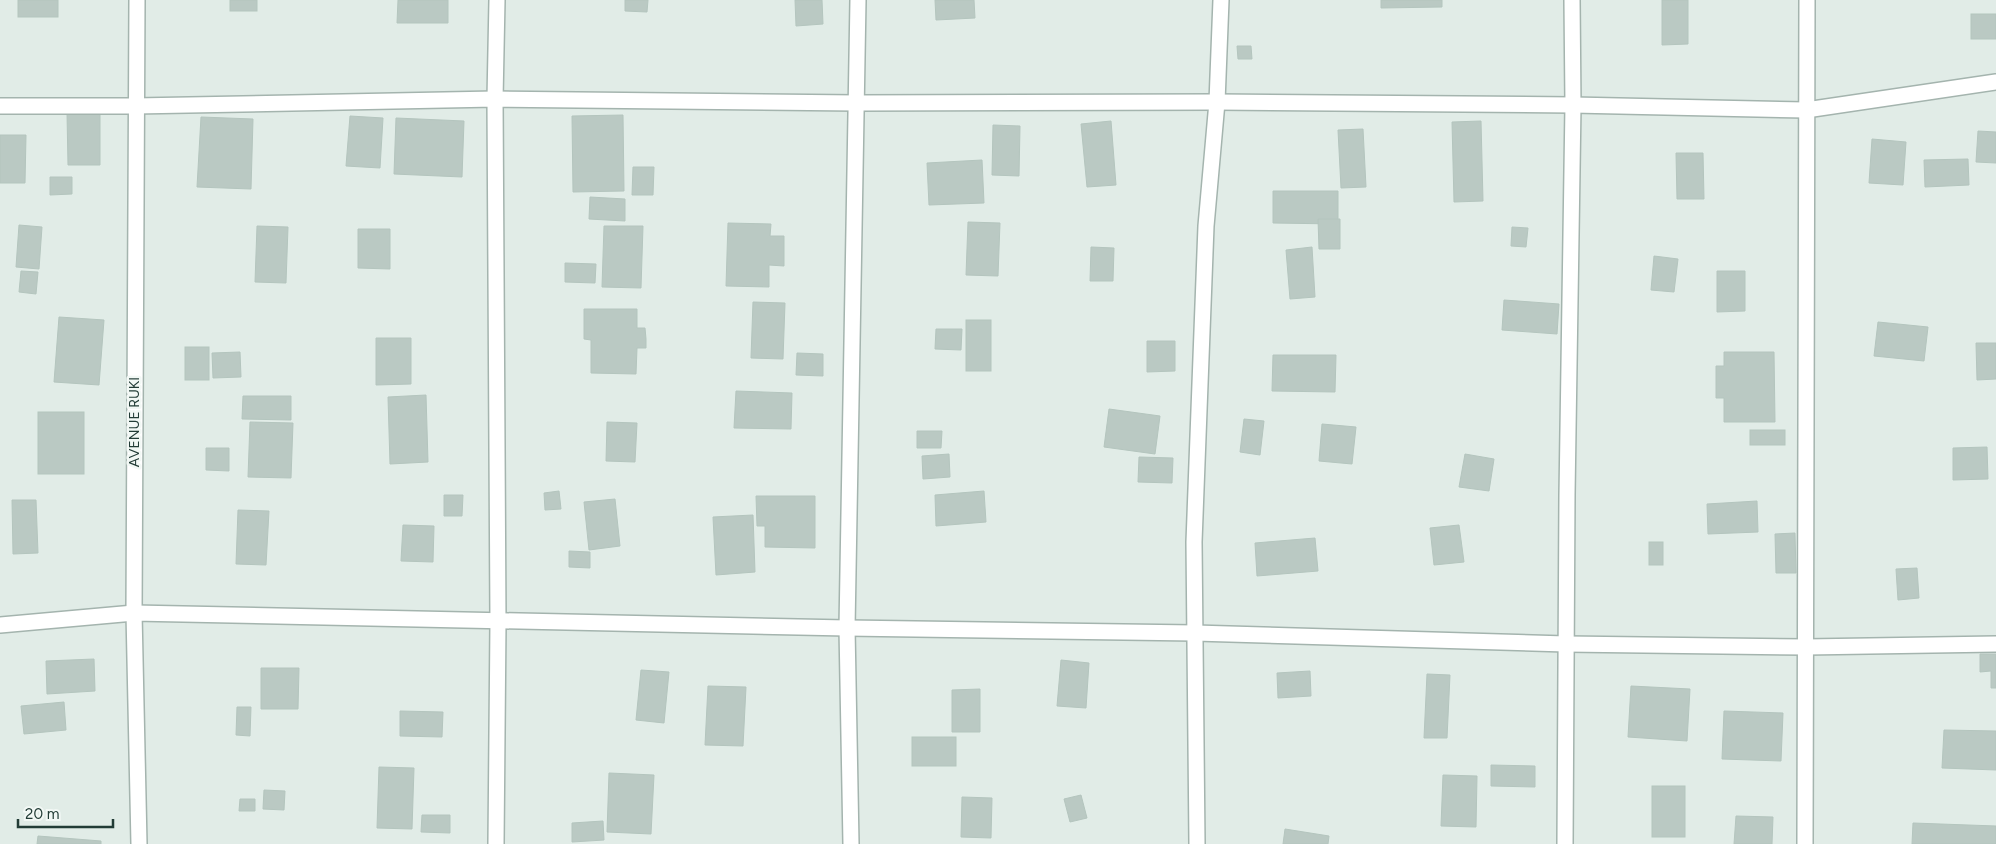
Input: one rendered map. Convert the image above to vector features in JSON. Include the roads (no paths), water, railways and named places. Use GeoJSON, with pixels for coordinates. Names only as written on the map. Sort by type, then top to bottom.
{"type":"FeatureCollection","features":[{"type":"Feature","properties":{"kind":"street","name":"AVENUE RUKI"},"geometry":{"type":"LineString","coordinates":[[137,0],[134,613],[139,844]]}},
{"type":"Feature","properties":{"kind":"street"},"geometry":{"type":"LineString","coordinates":[[496,844],[498,622],[494,99],[497,0]]}},
{"type":"Feature","properties":{"kind":"street"},"geometry":{"type":"LineString","coordinates":[[851,844],[847,628],[858,0]]}},
{"type":"Feature","properties":{"kind":"street"},"geometry":{"type":"LineString","coordinates":[[1197,844],[1194,542],[1206,226],[1217,102],[1221,0]]}},
{"type":"Feature","properties":{"kind":"street"},"geometry":{"type":"LineString","coordinates":[[1565,844],[1573,105],[1572,0]]}},
{"type":"Feature","properties":{"kind":"street"},"geometry":{"type":"LineString","coordinates":[[1806,844],[1807,0]]}},
{"type":"Feature","properties":{"kind":"street"},"geometry":{"type":"LineString","coordinates":[[0,106],[136,106],[494,99],[857,103],[1217,102],[1573,105],[1806,110],[1996,82]]}},
{"type":"Feature","properties":{"kind":"street"},"geometry":{"type":"LineString","coordinates":[[0,625],[134,613],[498,622],[1195,633],[1566,644],[1806,647],[1996,644]]}}]}
